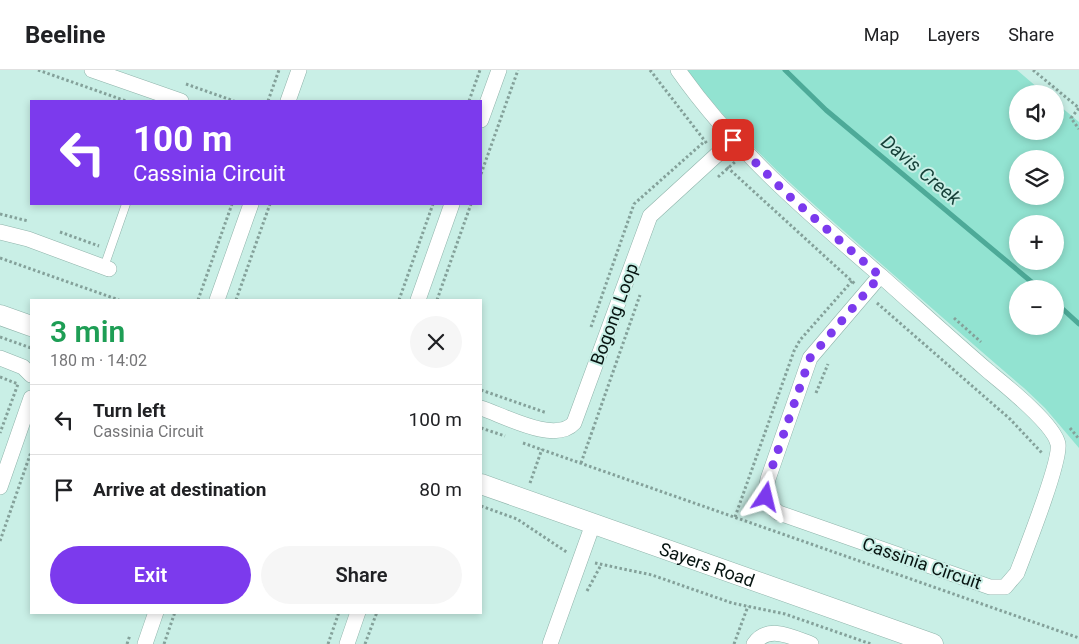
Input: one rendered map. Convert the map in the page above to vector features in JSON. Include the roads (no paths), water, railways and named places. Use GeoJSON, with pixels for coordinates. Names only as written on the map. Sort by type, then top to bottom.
{"type":"FeatureCollection","features":[{"type":"Feature","properties":{"kind":"street"},"geometry":{"type":"LineString","coordinates":[[92,70],[164,98]]}},
{"type":"Feature","properties":{"kind":"street"},"geometry":{"type":"LineString","coordinates":[[288,100],[299,70]]}},
{"type":"Feature","properties":{"kind":"street"},"geometry":{"type":"LineString","coordinates":[[482,117],[499,70]]}},
{"type":"Feature","properties":{"kind":"street","name":"Cassinia Circuit"},"geometry":{"type":"LineString","coordinates":[[678,70],[745,153],[808,213],[1016,394],[1053,432],[1058,445],[1055,466],[1017,573],[1009,584],[998,588],[980,584],[772,509],[766,497],[768,479],[810,358],[880,276]]}},
{"type":"Feature","properties":{"kind":"street","name":"Bogong Loop"},"geometry":{"type":"LineString","coordinates":[[482,408],[548,432],[561,432],[574,423],[650,216],[733,140]]}},
{"type":"Feature","properties":{"kind":"street"},"geometry":{"type":"LineString","coordinates":[[217,299],[251,205]]}},
{"type":"Feature","properties":{"kind":"street"},"geometry":{"type":"LineString","coordinates":[[418,299],[452,205]]}},
{"type":"Feature","properties":{"kind":"street"},"geometry":{"type":"LineString","coordinates":[[0,232],[28,239],[107,268]]}},
{"type":"Feature","properties":{"kind":"street"},"geometry":{"type":"LineString","coordinates":[[0,315],[30,326]]}},
{"type":"Feature","properties":{"kind":"street"},"geometry":{"type":"LineString","coordinates":[[0,358],[23,367],[30,374]]}},
{"type":"Feature","properties":{"kind":"street"},"geometry":{"type":"LineString","coordinates":[[0,487],[30,401]]}},
{"type":"Feature","properties":{"kind":"street","name":"Sayers Road"},"geometry":{"type":"LineString","coordinates":[[482,484],[933,644]]}},
{"type":"Feature","properties":{"kind":"street"},"geometry":{"type":"LineString","coordinates":[[550,644],[593,524]]}},
{"type":"Feature","properties":{"kind":"street"},"geometry":{"type":"LineString","coordinates":[[145,644],[155,614]]}},
{"type":"Feature","properties":{"kind":"street"},"geometry":{"type":"LineString","coordinates":[[347,644],[357,614]]}},
{"type":"Feature","properties":{"kind":"street"},"geometry":{"type":"LineString","coordinates":[[754,644],[758,638],[771,633],[811,644]]}},
{"type":"Feature","properties":{"kind":"lane"},"geometry":{"type":"LineString","coordinates":[[107,268],[126,205]]}},
{"type":"Feature","properties":{"kind":"waterway","name":"Davis Creek"},"geometry":{"type":"LineString","coordinates":[[785,70],[826,110],[1029,280]]}},
{"type":"Feature","properties":{"kind":"waterway","name":"Davis Creek"},"geometry":{"type":"LineString","coordinates":[[1064,310],[1079,324]]}}]}
